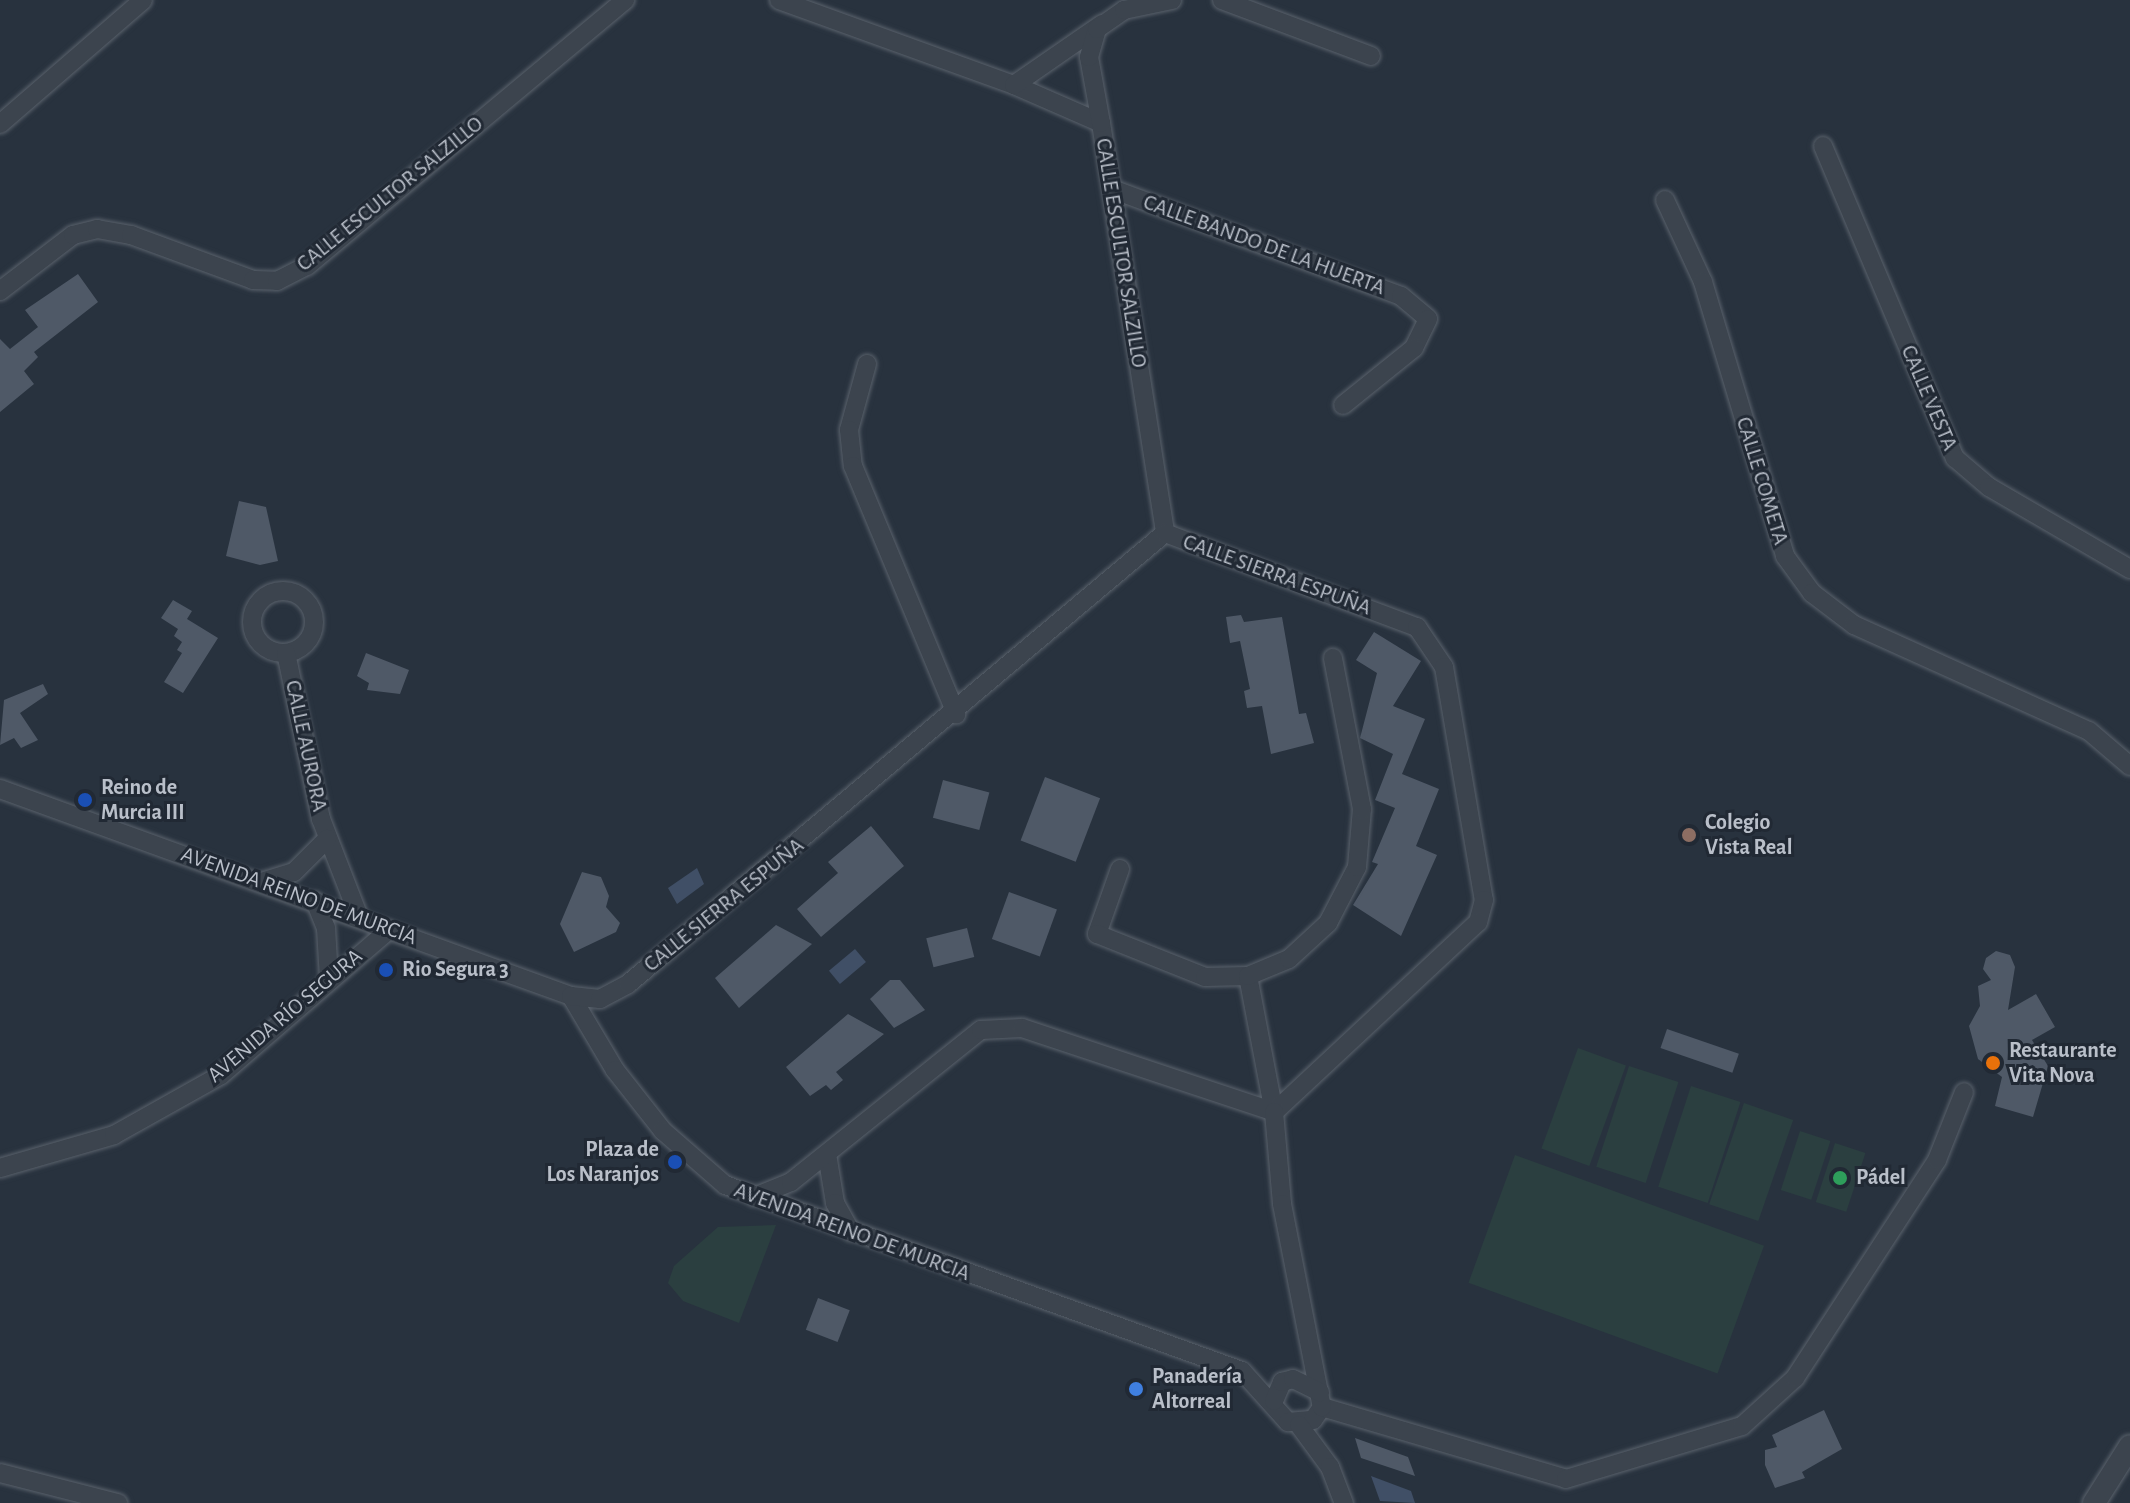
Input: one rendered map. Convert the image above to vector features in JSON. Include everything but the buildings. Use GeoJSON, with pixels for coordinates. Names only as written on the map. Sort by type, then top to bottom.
{"type":"FeatureCollection","features":[{"type":"Feature","properties":{"kind":"street"},"geometry":{"type":"LineString","coordinates":[[0,124],[143,0]]}},
{"type":"Feature","properties":{"kind":"street","name":"CALLE ESCULTOR SALZILLO"},"geometry":{"type":"LineString","coordinates":[[0,291],[73,235],[97,229],[131,235],[253,280],[277,281],[307,266],[624,0]]}},
{"type":"Feature","properties":{"kind":"street","name":"CALLE ESCULTOR SALZILLO"},"geometry":{"type":"LineString","coordinates":[[779,0],[1014,85],[1101,123],[1165,533]]}},
{"type":"Feature","properties":{"kind":"street"},"geometry":{"type":"LineString","coordinates":[[1014,85],[1124,10],[1172,0]]}},
{"type":"Feature","properties":{"kind":"street"},"geometry":{"type":"LineString","coordinates":[[1222,0],[1371,56]]}},
{"type":"Feature","properties":{"kind":"street"},"geometry":{"type":"LineString","coordinates":[[1101,123],[1089,57],[1097,29],[1108,21]]}},
{"type":"Feature","properties":{"kind":"street","name":"CALLE VESTA"},"geometry":{"type":"LineString","coordinates":[[1823,146],[1955,458],[1989,487],[2130,569]]}},
{"type":"Feature","properties":{"kind":"street","name":"CALLE BANDO DE LA HUERTA"},"geometry":{"type":"LineString","coordinates":[[1112,189],[1401,296],[1428,319],[1414,348],[1343,405]]}},
{"type":"Feature","properties":{"kind":"street","name":"CALLE COMETA"},"geometry":{"type":"LineString","coordinates":[[1665,200],[1703,282],[1785,556],[1812,593],[1854,625],[2089,731],[2130,766]]}},
{"type":"Feature","properties":{"kind":"street"},"geometry":{"type":"LineString","coordinates":[[867,364],[849,430],[853,466],[956,714]]}},
{"type":"Feature","properties":{"kind":"street","name":"CALLE SIERRA ESPUÑA"},"geometry":{"type":"LineString","coordinates":[[571,996],[600,999],[628,984],[956,714],[1165,533],[1417,627],[1444,667],[1484,900],[1478,922],[1274,1112]]}},
{"type":"Feature","properties":{"kind":"street","name":"CALLE AURORA"},"geometry":{"type":"LineString","coordinates":[[286,653],[327,839],[359,917]]}},
{"type":"Feature","properties":{"kind":"street"},"geometry":{"type":"LineString","coordinates":[[1120,869],[1097,934],[1205,977],[1248,976],[1289,959],[1328,923],[1357,867],[1362,809],[1333,658]]}},
{"type":"Feature","properties":{"kind":"street","name":"AVENIDA REINO DE MURCIA"},"geometry":{"type":"LineString","coordinates":[[0,789],[571,996],[615,1070],[663,1131],[725,1185],[1242,1371],[1282,1382],[1293,1379],[1321,1400],[1566,1479],[1742,1426],[1795,1378],[1937,1160],[1964,1092]]}},
{"type":"Feature","properties":{"kind":"street","name":"CALLE AURORA"},"geometry":{"type":"LineString","coordinates":[[261,882],[294,872],[327,839]]}},
{"type":"Feature","properties":{"kind":"street"},"geometry":{"type":"LineString","coordinates":[[315,901],[326,928],[329,979]]}},
{"type":"Feature","properties":{"kind":"street","name":"AVENIDA RÍO SEGURA"},"geometry":{"type":"LineString","coordinates":[[0,1168],[114,1135],[221,1075],[389,930]]}},
{"type":"Feature","properties":{"kind":"street"},"geometry":{"type":"LineString","coordinates":[[1248,976],[1274,1112],[1282,1204],[1321,1400],[1299,1425]]}},
{"type":"Feature","properties":{"kind":"street"},"geometry":{"type":"LineString","coordinates":[[754,1197],[791,1182],[981,1030],[1022,1028],[1274,1112]]}},
{"type":"Feature","properties":{"kind":"street"},"geometry":{"type":"LineString","coordinates":[[827,1154],[835,1203],[851,1232]]}},
{"type":"Feature","properties":{"kind":"street","name":"AVENIDA REINO DE MURCIA"},"geometry":{"type":"LineString","coordinates":[[1242,1371],[1274,1401],[1288,1422],[1299,1425],[1330,1467],[1344,1503]]}},
{"type":"Feature","properties":{"kind":"street"},"geometry":{"type":"LineString","coordinates":[[1274,1401],[1282,1382]]}},
{"type":"Feature","properties":{"kind":"street"},"geometry":{"type":"LineString","coordinates":[[2094,1503],[2130,1446]]}},
{"type":"Feature","properties":{"kind":"street"},"geometry":{"type":"LineString","coordinates":[[0,1473],[118,1503]]}},
{"type":"Feature","properties":{"kind":"green space"},"geometry":{"type":"Polygon","coordinates":[[[1578,1048],[1626,1065],[1589,1166],[1541,1149],[1578,1048]]]}},
{"type":"Feature","properties":{"kind":"green space"},"geometry":{"type":"Polygon","coordinates":[[[1629,1066],[1678,1082],[1646,1183],[1596,1167],[1629,1066]]]}},
{"type":"Feature","properties":{"kind":"green space"},"geometry":{"type":"Polygon","coordinates":[[[1691,1086],[1740,1102],[1708,1203],[1658,1187],[1691,1086]]]}},
{"type":"Feature","properties":{"kind":"green space"},"geometry":{"type":"Polygon","coordinates":[[[1744,1103],[1793,1120],[1758,1221],[1709,1204],[1744,1103]]]}},
{"type":"Feature","properties":{"kind":"green space","name":"Pádel"},"geometry":{"type":"Polygon","coordinates":[[[1800,1131],[1830,1141],[1811,1200],[1781,1190],[1800,1131]]]}},
{"type":"Feature","properties":{"kind":"green space","name":"Pádel"},"geometry":{"type":"Polygon","coordinates":[[[1835,1143],[1865,1153],[1846,1212],[1816,1202],[1835,1143]]]}},
{"type":"Feature","properties":{"kind":"green space"},"geometry":{"type":"Polygon","coordinates":[[[1515,1155],[1764,1246],[1718,1373],[1468,1283],[1515,1155]]]}},
{"type":"Feature","properties":{"kind":"green space"},"geometry":{"type":"Polygon","coordinates":[[[776,1225],[739,1323],[683,1301],[668,1283],[674,1266],[718,1227],[776,1225]]]}},
{"type":"Feature","properties":{"kind":"water"},"geometry":{"type":"Polygon","coordinates":[[[697,868],[704,884],[677,904],[668,888],[697,868]]]}},
{"type":"Feature","properties":{"kind":"water"},"geometry":{"type":"Polygon","coordinates":[[[855,949],[866,962],[840,984],[829,971],[855,949]]]}},
{"type":"Feature","properties":{"kind":"water"},"geometry":{"type":"Polygon","coordinates":[[[1371,1476],[1411,1491],[1415,1503],[1380,1501],[1371,1476]]]}},
{"type":"Feature","properties":{"kind":"place","name":"Reino de Murcia III"},"geometry":{"type":"Point","coordinates":[85,800]}},
{"type":"Feature","properties":{"kind":"place","name":"Colegio Vista Real"},"geometry":{"type":"Point","coordinates":[1689,835]}},
{"type":"Feature","properties":{"kind":"place","name":"Rio Segura 3"},"geometry":{"type":"Point","coordinates":[386,970]}},
{"type":"Feature","properties":{"kind":"place","name":"Restaurante Vita Nova"},"geometry":{"type":"Point","coordinates":[1993,1063]}},
{"type":"Feature","properties":{"kind":"place","name":"Plaza de Los Naranjos"},"geometry":{"type":"Point","coordinates":[675,1162]}},
{"type":"Feature","properties":{"kind":"place","name":"Pádel"},"geometry":{"type":"Point","coordinates":[1840,1178]}},
{"type":"Feature","properties":{"kind":"place","name":"Panadería Altorreal"},"geometry":{"type":"Point","coordinates":[1136,1389]}}]}
